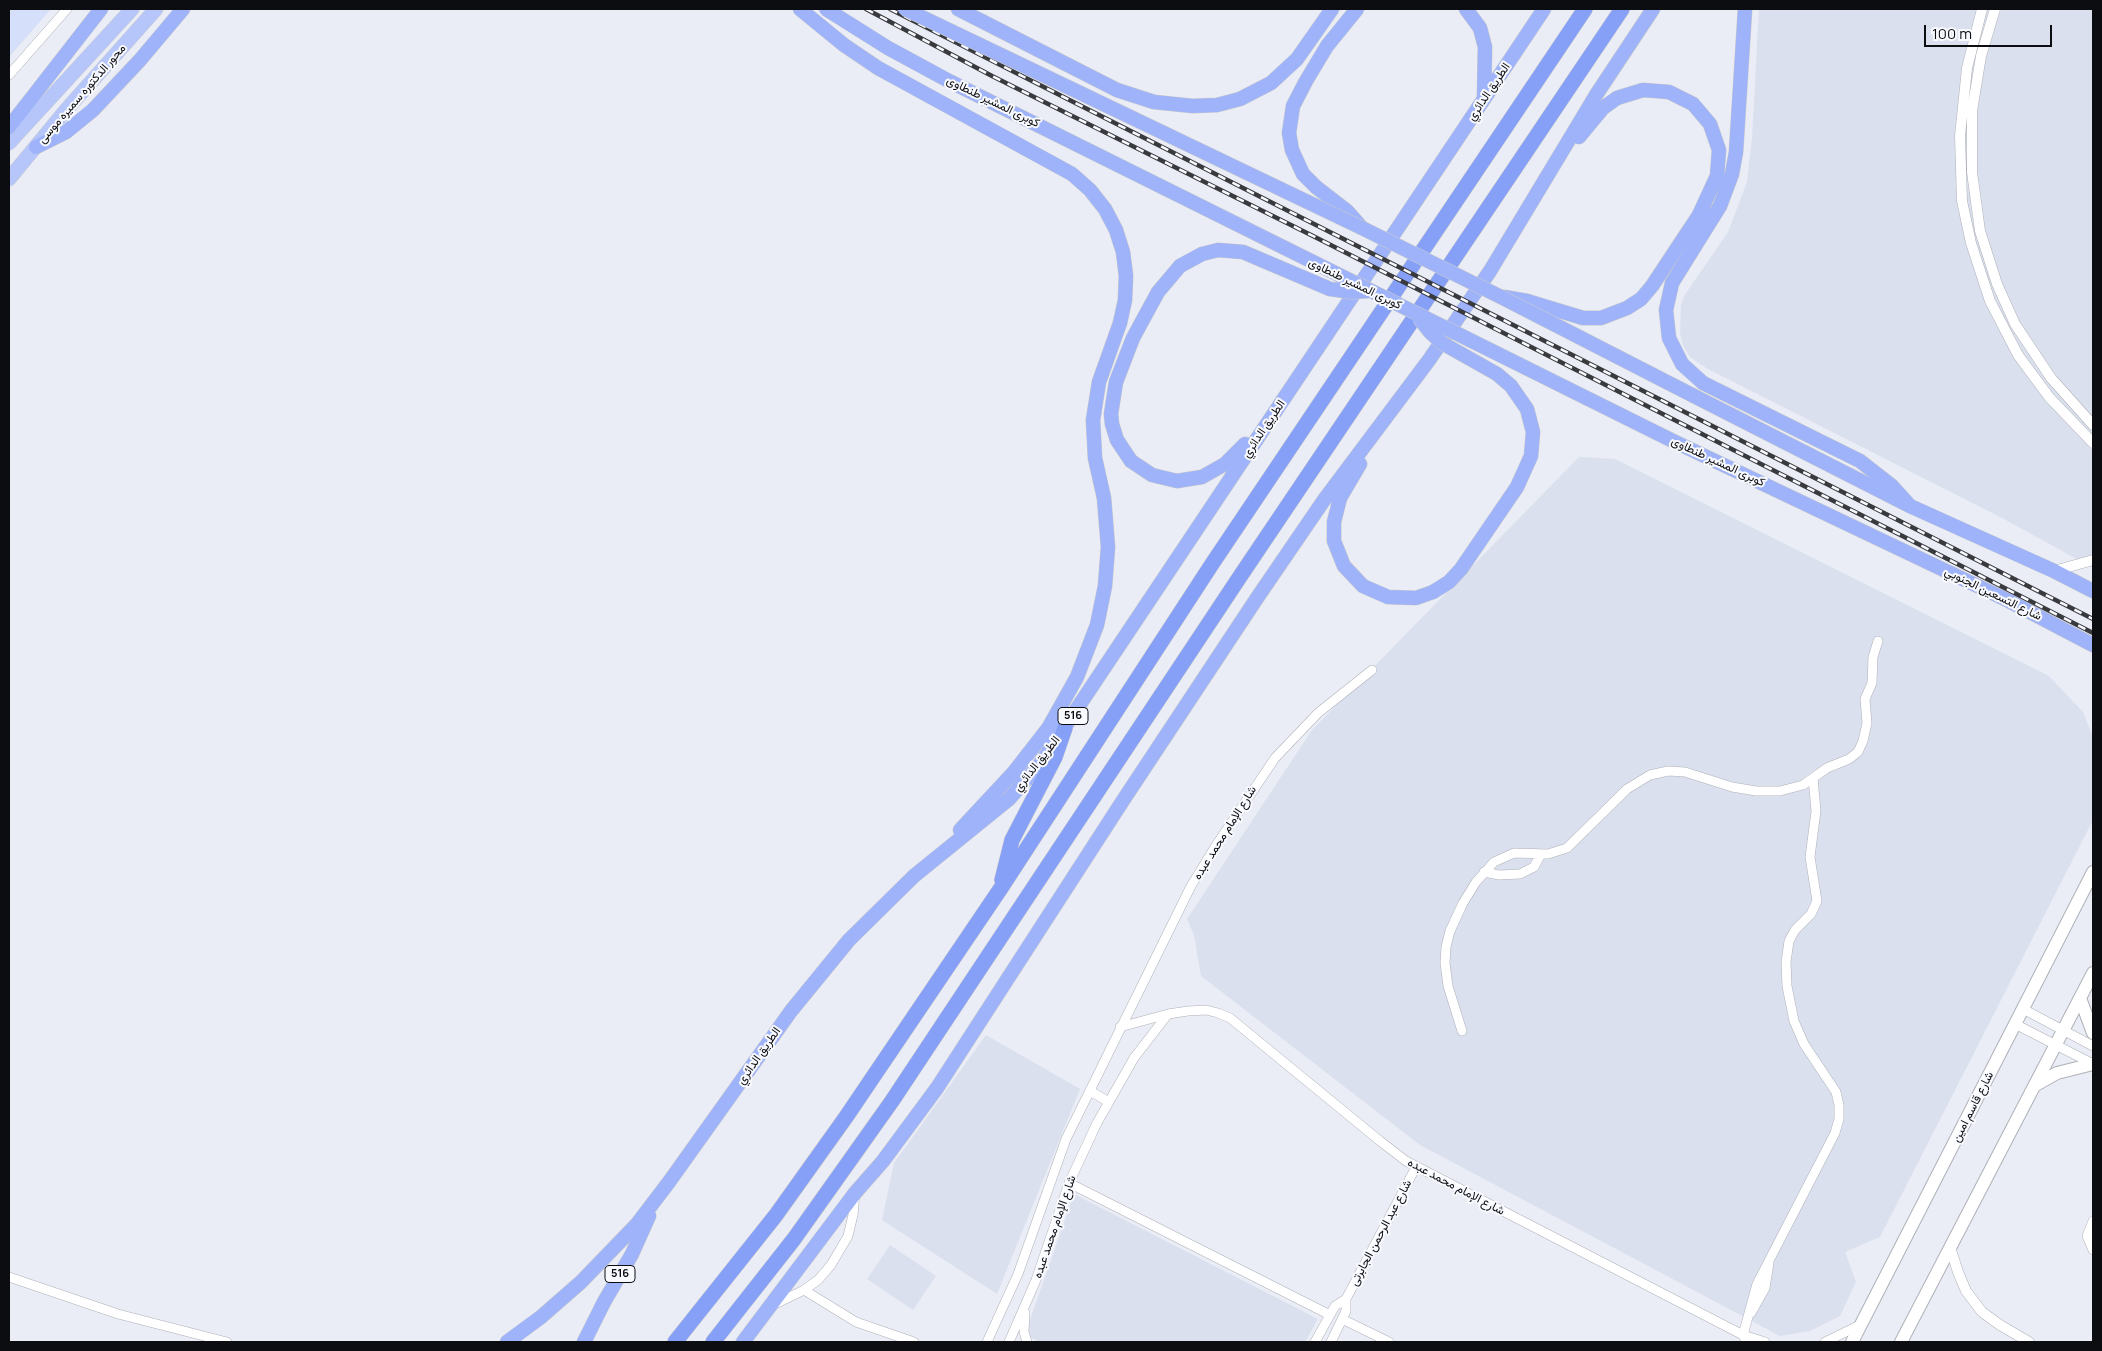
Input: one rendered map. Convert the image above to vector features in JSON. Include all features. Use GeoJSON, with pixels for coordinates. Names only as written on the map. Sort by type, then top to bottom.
{"type":"FeatureCollection","features":[{"type":"Feature","properties":{"kind":"highway"},"geometry":{"type":"LineString","coordinates":[[9,127],[101,9]]}},
{"type":"Feature","properties":{"kind":"highway"},"geometry":{"type":"LineString","coordinates":[[36,147],[66,132],[93,110],[140,60],[183,9]]}},
{"type":"Feature","properties":{"kind":"highway"},"geometry":{"type":"LineString","coordinates":[[800,9],[839,41],[878,68],[1072,174],[1090,190],[1105,209],[1118,235],[1125,264],[1126,288],[1123,311],[1099,382],[1094,408],[1093,446],[1106,514],[1108,547],[1105,586],[1097,624],[1077,677],[1049,727],[1014,772],[944,850]]}},
{"type":"Feature","properties":{"kind":"highway","name":"كوبرى المشير طنطاوى"},"geometry":{"type":"LineString","coordinates":[[826,9],[888,48],[941,77],[1671,440],[1892,545]]}},
{"type":"Feature","properties":{"kind":"highway"},"geometry":{"type":"LineString","coordinates":[[906,9],[1362,228],[1910,506],[2054,571],[2093,591]]}},
{"type":"Feature","properties":{"kind":"highway"},"geometry":{"type":"LineString","coordinates":[[958,9],[1117,90],[1154,102],[1193,106],[1217,105],[1234,101],[1251,95],[1272,83],[1297,58],[1332,9]]}},
{"type":"Feature","properties":{"kind":"highway"},"geometry":{"type":"LineString","coordinates":[[1357,9],[1327,46],[1306,80],[1293,106],[1289,133],[1295,159],[1303,174],[1316,187],[1348,211],[1362,228]]}},
{"type":"Feature","properties":{"kind":"highway"},"geometry":{"type":"LineString","coordinates":[[1466,9],[1480,28],[1485,47],[1484,99]]}},
{"type":"Feature","properties":{"kind":"highway","name":"الطريق الدائري"},"geometry":{"type":"LineString","coordinates":[[507,1342],[541,1317],[581,1282],[619,1244],[653,1204],[791,1011],[824,969],[891,896],[944,850],[991,814],[1020,787],[1045,757],[1544,9]]}},
{"type":"Feature","properties":{"kind":"highway","name":"516"},"geometry":{"type":"LineString","coordinates":[[675,1342],[739,1263],[812,1166],[1001,888],[1207,572],[1585,9]]}},
{"type":"Feature","properties":{"kind":"highway"},"geometry":{"type":"LineString","coordinates":[[713,1342],[794,1239],[892,1101],[1622,9]]}},
{"type":"Feature","properties":{"kind":"highway"},"geometry":{"type":"LineString","coordinates":[[743,1342],[937,1088],[1191,696],[1318,508],[1419,373],[1467,305],[1512,236],[1596,95],[1653,9]]}},
{"type":"Feature","properties":{"kind":"highway"},"geometry":{"type":"LineString","coordinates":[[1745,9],[1738,128],[1733,168],[1720,206],[1672,283],[1666,310],[1669,338],[1682,364],[1702,383],[1860,461],[1892,486],[1910,506]]}},
{"type":"Feature","properties":{"kind":"highway"},"geometry":{"type":"LineString","coordinates":[[1501,297],[1527,301],[1574,317],[1592,319],[1610,316],[1627,308],[1641,299],[1652,286],[1699,215],[1715,184],[1719,167],[1717,141],[1705,117],[1693,104],[1669,92],[1642,90],[1617,98],[1603,108],[1579,138],[1558,159]]}},
{"type":"Feature","properties":{"kind":"highway"},"geometry":{"type":"LineString","coordinates":[[1286,396],[1225,464],[1202,477],[1177,481],[1160,478],[1145,471],[1131,461],[1121,448],[1112,424],[1112,403],[1116,382],[1133,338],[1158,292],[1180,266],[1202,254],[1226,250],[1243,252],[1330,289],[1352,292],[1369,291]]}},
{"type":"Feature","properties":{"kind":"highway"},"geometry":{"type":"LineString","coordinates":[[1370,436],[1362,460],[1344,491],[1335,513],[1334,541],[1340,558],[1356,580],[1380,594],[1407,599],[1433,592],[1449,582],[1461,568],[1517,487],[1531,456],[1533,432],[1527,410],[1511,386],[1496,374],[1442,343],[1425,326],[1418,315]]}},
{"type":"Feature","properties":{"kind":"highway","name":"شارع التسعين الجنوبي"},"geometry":{"type":"LineString","coordinates":[[1892,545],[2093,644]]}},
{"type":"Feature","properties":{"kind":"highway"},"geometry":{"type":"LineString","coordinates":[[1001,888],[1005,863],[1012,840],[1055,757],[1065,728]]}},
{"type":"Feature","properties":{"kind":"highway","name":"516"},"geometry":{"type":"LineString","coordinates":[[584,1342],[635,1248],[653,1204]]}},
{"type":"Feature","properties":{"kind":"main road","name":"محور الدكتوره سميره موسى"},"geometry":{"type":"LineString","coordinates":[[9,144],[132,9]]}},
{"type":"Feature","properties":{"kind":"main road","name":"محور الدكتوره سميره موسى"},"geometry":{"type":"LineString","coordinates":[[9,179],[66,110],[156,9]]}},
{"type":"Feature","properties":{"kind":"main road","name":"شارع قاسم امين"},"geometry":{"type":"LineString","coordinates":[[1852,1342],[2093,872]]}},
{"type":"Feature","properties":{"kind":"main road"},"geometry":{"type":"LineString","coordinates":[[1901,1342],[2093,973]]}},
{"type":"Feature","properties":{"kind":"main road"},"geometry":{"type":"LineString","coordinates":[[2080,998],[2093,1033]]}},
{"type":"Feature","properties":{"kind":"main road"},"geometry":{"type":"LineString","coordinates":[[2034,1086],[2057,1073],[2093,1064]]}},
{"type":"Feature","properties":{"kind":"street"},"geometry":{"type":"LineString","coordinates":[[9,75],[67,9]]}},
{"type":"Feature","properties":{"kind":"street"},"geometry":{"type":"LineString","coordinates":[[1982,9],[1967,68],[1960,136],[1962,200],[1971,243],[1985,289],[2018,355],[2049,397],[2093,444]]}},
{"type":"Feature","properties":{"kind":"street"},"geometry":{"type":"LineString","coordinates":[[1995,9],[1977,73],[1972,110],[1971,151],[1976,212],[1985,251],[2015,324],[2038,360],[2066,396],[2093,425]]}},
{"type":"Feature","properties":{"kind":"street"},"geometry":{"type":"LineString","coordinates":[[1985,289],[1997,284]]}},
{"type":"Feature","properties":{"kind":"street"},"geometry":{"type":"LineString","coordinates":[[2054,571],[2093,560]]}},
{"type":"Feature","properties":{"kind":"street"},"geometry":{"type":"LineString","coordinates":[[1462,1031],[1448,986],[1445,963],[1446,947],[1450,931],[1460,908],[1484,872],[1494,862],[1507,854],[1521,852],[1554,853],[1572,844],[1627,789],[1650,775],[1668,771],[1685,772],[1732,787],[1768,791],[1798,788],[1827,768],[1849,759],[1861,747],[1866,723],[1865,699],[1872,683],[1873,657],[1878,642]]}},
{"type":"Feature","properties":{"kind":"street","name":"شارع الإمام محمد عبده"},"geometry":{"type":"LineString","coordinates":[[987,1342],[1018,1274],[1066,1139],[1191,886],[1262,774],[1288,742],[1334,699],[1372,670]]}},
{"type":"Feature","properties":{"kind":"street"},"geometry":{"type":"LineString","coordinates":[[1745,1338],[1750,1315],[1769,1263],[1835,1133],[1840,1112],[1836,1092],[1810,1054],[1799,1033],[1791,1010],[1786,980],[1789,941],[1795,930],[1811,914],[1817,901],[1810,857],[1816,811],[1813,778]]}},
{"type":"Feature","properties":{"kind":"street"},"geometry":{"type":"LineString","coordinates":[[1484,872],[1499,875],[1520,874],[1534,867],[1541,854]]}},
{"type":"Feature","properties":{"kind":"street"},"geometry":{"type":"LineString","coordinates":[[2023,1009],[2093,1046]]}},
{"type":"Feature","properties":{"kind":"street","name":"شارع الإمام محمد عبده"},"geometry":{"type":"LineString","coordinates":[[1120,1027],[1168,1014],[1206,1010],[1230,1018],[1384,1145],[1416,1167],[1745,1338],[1765,1342]]}},
{"type":"Feature","properties":{"kind":"street","name":"شارع الإمام محمد عبده"},"geometry":{"type":"LineString","coordinates":[[1009,1342],[1026,1306],[1044,1260],[1069,1183],[1108,1102],[1142,1045],[1168,1014]]}},
{"type":"Feature","properties":{"kind":"street"},"geometry":{"type":"LineString","coordinates":[[2016,1024],[2093,1064]]}},
{"type":"Feature","properties":{"kind":"street"},"geometry":{"type":"LineString","coordinates":[[1090,1090],[1108,1102]]}},
{"type":"Feature","properties":{"kind":"street","name":"شارع عبد الرحمن الجابرتى"},"geometry":{"type":"LineString","coordinates":[[1331,1342],[1347,1308],[1346,1299],[1416,1167]]}},
{"type":"Feature","properties":{"kind":"street"},"geometry":{"type":"LineString","coordinates":[[1069,1183],[1330,1315]]}},
{"type":"Feature","properties":{"kind":"street"},"geometry":{"type":"LineString","coordinates":[[772,1305],[804,1290],[827,1270],[843,1246],[854,1215],[855,1193]]}},
{"type":"Feature","properties":{"kind":"street"},"geometry":{"type":"LineString","coordinates":[[2093,1221],[2087,1236],[2093,1250]]}},
{"type":"Feature","properties":{"kind":"street"},"geometry":{"type":"LineString","coordinates":[[1950,1247],[1966,1291],[1982,1312],[2029,1342]]}},
{"type":"Feature","properties":{"kind":"street"},"geometry":{"type":"LineString","coordinates":[[9,1277],[118,1314],[227,1342]]}},
{"type":"Feature","properties":{"kind":"street"},"geometry":{"type":"LineString","coordinates":[[804,1290],[864,1326],[914,1342]]}},
{"type":"Feature","properties":{"kind":"street","name":"شارع عبد الرحمن الجابرتى"},"geometry":{"type":"LineString","coordinates":[[1315,1342],[1337,1303],[1346,1299]]}},
{"type":"Feature","properties":{"kind":"street"},"geometry":{"type":"LineString","coordinates":[[1026,1306],[1024,1332],[1027,1342]]}},
{"type":"Feature","properties":{"kind":"street"},"geometry":{"type":"LineString","coordinates":[[1342,1319],[1389,1342]]}},
{"type":"Feature","properties":{"kind":"street"},"geometry":{"type":"LineString","coordinates":[[1825,1342],[1861,1325]]}},
{"type":"Feature","properties":{"kind":"shaded area"},"geometry":{"type":"Polygon","coordinates":[[[12,9],[51,9],[9,57],[9,13],[12,9]]]}},
{"type":"Feature","properties":{"kind":"shaded area"},"geometry":{"type":"Polygon","coordinates":[[[1759,9],[2093,9],[2093,568],[2002,518],[1706,368],[1690,357],[1683,346],[1680,333],[1681,305],[1684,296],[1728,232],[1747,182],[1752,138],[1759,9]]]}},
{"type":"Feature","properties":{"kind":"shaded area"},"geometry":{"type":"Polygon","coordinates":[[[1579,457],[1615,459],[2049,676],[2083,712],[2093,737],[2093,820],[1880,1237],[1845,1252],[1856,1282],[1840,1316],[1810,1331],[1780,1336],[1420,1145],[1201,976],[1194,935],[1187,919],[1312,730],[1579,457]]]}},
{"type":"Feature","properties":{"kind":"shaded area"},"geometry":{"type":"Polygon","coordinates":[[[986,1035],[1080,1089],[997,1294],[882,1220],[894,1163],[986,1035]]]}},
{"type":"Feature","properties":{"kind":"shaded area"},"geometry":{"type":"Polygon","coordinates":[[[1074,1194],[1318,1319],[1305,1342],[1039,1342],[1025,1334],[1074,1194]]]}},
{"type":"Feature","properties":{"kind":"shaded area"},"geometry":{"type":"Polygon","coordinates":[[[890,1245],[936,1276],[913,1310],[867,1279],[890,1245]]]}},
{"type":"Feature","properties":{"kind":"railway"},"geometry":{"type":"LineString","coordinates":[[866,9],[992,76],[1313,236],[2093,633]]}},
{"type":"Feature","properties":{"kind":"railway"},"geometry":{"type":"LineString","coordinates":[[890,9],[2093,619]]}}]}
